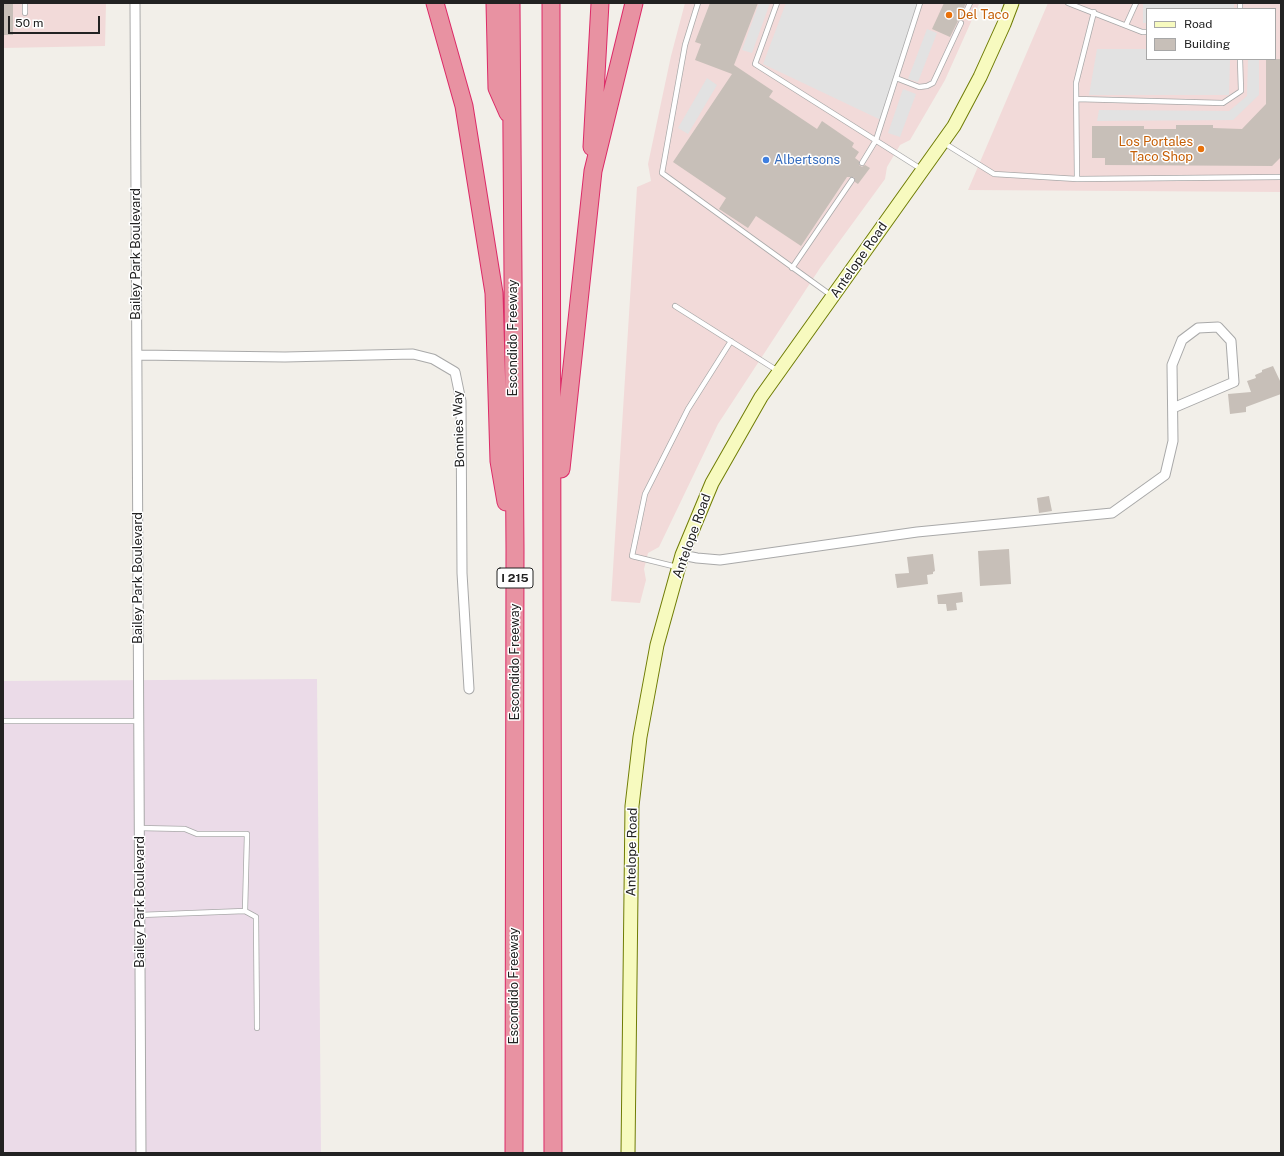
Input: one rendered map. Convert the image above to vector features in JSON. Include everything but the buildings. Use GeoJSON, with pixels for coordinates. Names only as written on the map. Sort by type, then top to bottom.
{"type":"FeatureCollection","features":[{"type":"Feature","properties":{"kind":"highway"},"geometry":{"type":"LineString","coordinates":[[435,3],[464,106],[494,293],[499,461],[515,549]]}},
{"type":"Feature","properties":{"kind":"highway"},"geometry":{"type":"LineString","coordinates":[[495,3],[497,88],[511,120]]}},
{"type":"Feature","properties":{"kind":"highway","name":"Escondido Freeway"},"geometry":{"type":"LineString","coordinates":[[511,3],[515,549],[514,1153]]}},
{"type":"Feature","properties":{"kind":"highway"},"geometry":{"type":"LineString","coordinates":[[551,3],[553,1153]]}},
{"type":"Feature","properties":{"kind":"highway"},"geometry":{"type":"LineString","coordinates":[[553,551],[593,171],[592,132],[594,95],[599,53],[600,3]]}},
{"type":"Feature","properties":{"kind":"highway"},"geometry":{"type":"LineString","coordinates":[[593,171],[634,3]]}},
{"type":"Feature","properties":{"kind":"main road","name":"Antelope Road"},"geometry":{"type":"LineString","coordinates":[[628,1153],[632,806],[640,737],[657,645],[682,555],[712,483],[733,444],[761,398],[954,126],[976,86],[1012,3]]}},
{"type":"Feature","properties":{"kind":"street","name":"Bailey Park Boulevard"},"geometry":{"type":"LineString","coordinates":[[135,3],[141,1153]]}},
{"type":"Feature","properties":{"kind":"street"},"geometry":{"type":"LineString","coordinates":[[682,555],[720,560],[917,532],[1112,513],[1165,475],[1173,441],[1172,365],[1182,340],[1198,328],[1218,327],[1231,341],[1234,382],[1173,408]]}},
{"type":"Feature","properties":{"kind":"street","name":"Bonnies Way"},"geometry":{"type":"LineString","coordinates":[[137,355],[285,357],[413,354],[432,359],[455,372],[461,400],[462,573],[469,689]]}},
{"type":"Feature","properties":{"kind":"lane"},"geometry":{"type":"LineString","coordinates":[[25,3],[25,13]]}},
{"type":"Feature","properties":{"kind":"lane"},"geometry":{"type":"LineString","coordinates":[[698,3],[685,45],[662,173],[833,297]]}},
{"type":"Feature","properties":{"kind":"lane"},"geometry":{"type":"LineString","coordinates":[[777,3],[755,64],[923,170]]}},
{"type":"Feature","properties":{"kind":"lane"},"geometry":{"type":"LineString","coordinates":[[862,163],[876,140],[920,3]]}},
{"type":"Feature","properties":{"kind":"lane"},"geometry":{"type":"LineString","coordinates":[[965,14],[970,3]]}},
{"type":"Feature","properties":{"kind":"lane"},"geometry":{"type":"LineString","coordinates":[[1068,3],[1142,32],[1146,32]]}},
{"type":"Feature","properties":{"kind":"lane"},"geometry":{"type":"LineString","coordinates":[[1126,25],[1136,3]]}},
{"type":"Feature","properties":{"kind":"lane"},"geometry":{"type":"LineString","coordinates":[[1077,179],[1076,83],[1094,12]]}},
{"type":"Feature","properties":{"kind":"lane"},"geometry":{"type":"LineString","coordinates":[[896,78],[919,87],[933,83],[961,23]]}},
{"type":"Feature","properties":{"kind":"lane"},"geometry":{"type":"LineString","coordinates":[[1076,99],[1223,103],[1241,91],[1240,60]]}},
{"type":"Feature","properties":{"kind":"lane"},"geometry":{"type":"LineString","coordinates":[[943,142],[994,174],[1077,179],[1281,177]]}},
{"type":"Feature","properties":{"kind":"lane"},"geometry":{"type":"LineString","coordinates":[[792,268],[852,180]]}},
{"type":"Feature","properties":{"kind":"lane"},"geometry":{"type":"LineString","coordinates":[[675,306],[780,372]]}},
{"type":"Feature","properties":{"kind":"lane"},"geometry":{"type":"LineString","coordinates":[[678,568],[632,556],[645,494],[688,409],[731,341]]}},
{"type":"Feature","properties":{"kind":"lane"},"geometry":{"type":"LineString","coordinates":[[3,721],[139,721]]}},
{"type":"Feature","properties":{"kind":"lane"},"geometry":{"type":"LineString","coordinates":[[139,828],[185,829],[197,834],[247,834],[244,911]]}},
{"type":"Feature","properties":{"kind":"lane"},"geometry":{"type":"LineString","coordinates":[[140,915],[244,911],[256,917],[257,1028]]}},
{"type":"Feature","properties":{"kind":"shaded area"},"geometry":{"type":"Polygon","coordinates":[[[3,3],[106,3],[105,46],[3,48],[3,3]]]}},
{"type":"Feature","properties":{"kind":"shaded area"},"geometry":{"type":"Polygon","coordinates":[[[685,3],[979,4],[945,80],[910,140],[900,145],[887,167],[885,179],[820,268],[718,424],[659,547],[648,553],[644,569],[646,580],[640,603],[611,601],[637,187],[651,181],[648,164],[671,56],[685,3]]]}},
{"type":"Feature","properties":{"kind":"shaded area"},"geometry":{"type":"Polygon","coordinates":[[[759,3],[770,3],[752,53],[742,50],[759,3]]]}},
{"type":"Feature","properties":{"kind":"shaded area"},"geometry":{"type":"Polygon","coordinates":[[[786,3],[919,3],[881,120],[763,64],[786,3]]]}},
{"type":"Feature","properties":{"kind":"shaded area"},"geometry":{"type":"Polygon","coordinates":[[[1048,3],[1281,3],[1281,192],[968,190],[1048,3]]]}},
{"type":"Feature","properties":{"kind":"shaded area"},"geometry":{"type":"Polygon","coordinates":[[[1143,3],[1234,3],[1234,8],[1146,8],[1146,23],[1143,23],[1143,3]]]}},
{"type":"Feature","properties":{"kind":"shaded area"},"geometry":{"type":"Polygon","coordinates":[[[927,29],[937,33],[918,82],[908,79],[927,29]]]}},
{"type":"Feature","properties":{"kind":"shaded area"},"geometry":{"type":"Polygon","coordinates":[[[1097,49],[1146,49],[1146,60],[1230,60],[1229,95],[1089,95],[1097,49]]]}},
{"type":"Feature","properties":{"kind":"shaded area"},"geometry":{"type":"Polygon","coordinates":[[[1248,60],[1259,60],[1259,95],[1233,120],[1097,121],[1099,110],[1229,111],[1247,96],[1248,60]]]}},
{"type":"Feature","properties":{"kind":"shaded area"},"geometry":{"type":"Polygon","coordinates":[[[707,78],[717,85],[688,134],[678,128],[707,78]]]}},
{"type":"Feature","properties":{"kind":"shaded area"},"geometry":{"type":"Polygon","coordinates":[[[903,89],[916,94],[900,137],[888,133],[903,89]]]}},
{"type":"Feature","properties":{"kind":"shaded area"},"geometry":{"type":"Polygon","coordinates":[[[317,679],[321,1153],[3,1153],[3,681],[317,679]]]}},
{"type":"Feature","properties":{"kind":"place","name":"Del Taco"},"geometry":{"type":"Point","coordinates":[949,15]}},
{"type":"Feature","properties":{"kind":"place","name":"Los Portales Taco Shop"},"geometry":{"type":"Point","coordinates":[1201,149]}},
{"type":"Feature","properties":{"kind":"place","name":"Albertsons"},"geometry":{"type":"Point","coordinates":[766,160]}}]}
